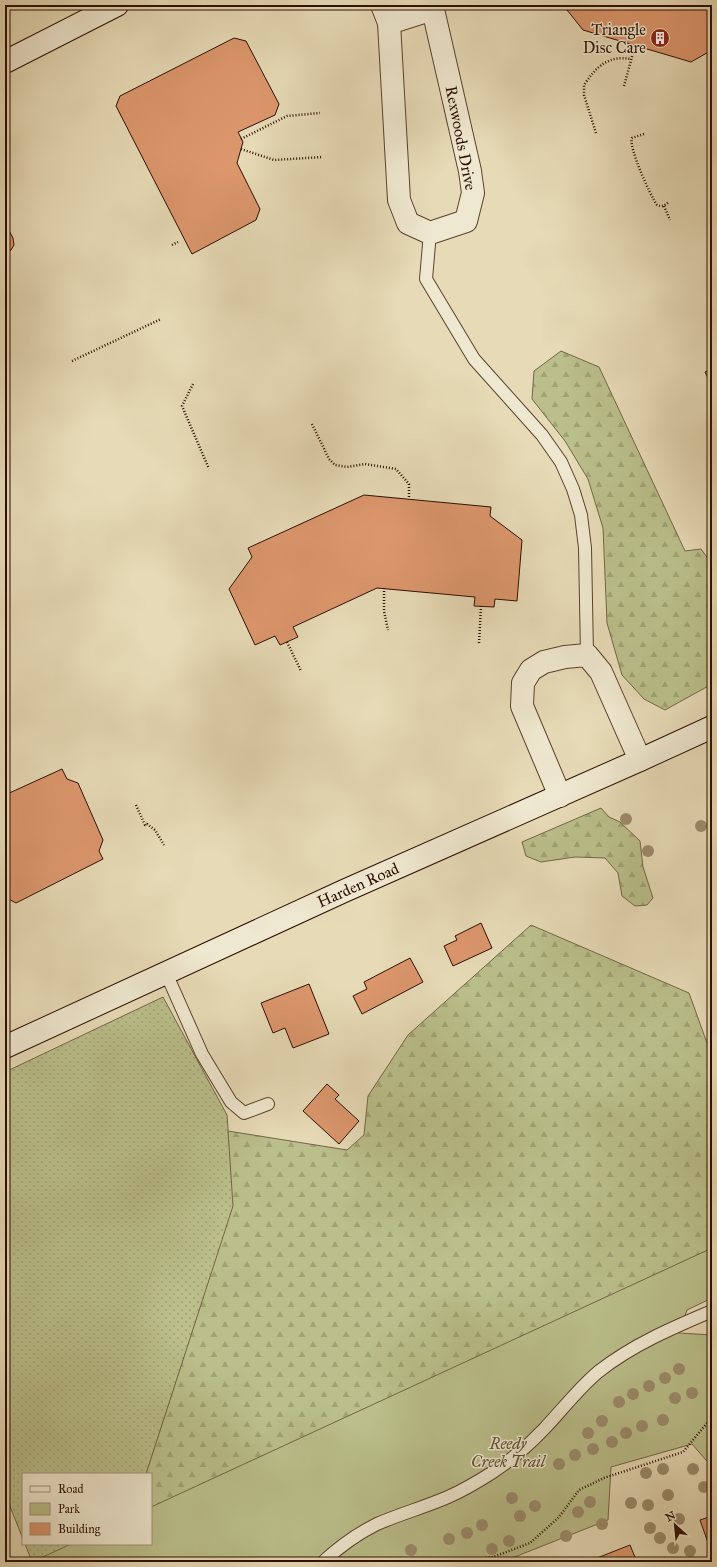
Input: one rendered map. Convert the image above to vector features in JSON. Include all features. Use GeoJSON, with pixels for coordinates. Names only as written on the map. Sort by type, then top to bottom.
{"type":"FeatureCollection","features":[{"type":"Feature","properties":{"kind":"street"},"geometry":{"type":"LineString","coordinates":[[5,62],[117,5]]}},
{"type":"Feature","properties":{"kind":"street","name":"Rexwoods Drive"},"geometry":{"type":"LineString","coordinates":[[433,7],[470,171],[473,193],[466,221],[430,233],[408,224],[399,200],[385,14],[433,7]]}},
{"type":"Feature","properties":{"kind":"street"},"geometry":{"type":"LineString","coordinates":[[560,796],[522,706],[523,683],[531,670],[544,662],[586,654],[601,672],[640,760]]}},
{"type":"Feature","properties":{"kind":"street","name":"Harden Road"},"geometry":{"type":"LineString","coordinates":[[5,1047],[344,891],[712,727]]}},
{"type":"Feature","properties":{"kind":"lane"},"geometry":{"type":"LineString","coordinates":[[430,233],[426,279],[474,359],[542,436],[561,462],[573,489],[581,515],[586,548],[586,654]]}},
{"type":"Feature","properties":{"kind":"lane"},"geometry":{"type":"LineString","coordinates":[[166,973],[202,1054],[231,1102],[244,1112],[268,1104]]}},
{"type":"Feature","properties":{"kind":"lane"},"geometry":{"type":"LineString","coordinates":[[323,1562],[354,1537],[377,1524],[449,1497],[469,1487],[494,1471],[516,1455],[543,1430],[575,1394],[598,1373],[623,1354],[662,1332],[712,1311]]}},
{"type":"Feature","properties":{"kind":"path"},"geometry":{"type":"LineString","coordinates":[[624,86],[635,46]]}},
{"type":"Feature","properties":{"kind":"path"},"geometry":{"type":"LineString","coordinates":[[596,133],[584,95],[584,85],[599,68],[608,61],[618,57],[631,59]]}},
{"type":"Feature","properties":{"kind":"path"},"geometry":{"type":"LineString","coordinates":[[241,139],[287,116],[320,113]]}},
{"type":"Feature","properties":{"kind":"path"},"geometry":{"type":"LineString","coordinates":[[644,134],[631,136],[633,152],[653,200],[660,206],[664,206],[669,202]]}},
{"type":"Feature","properties":{"kind":"path"},"geometry":{"type":"LineString","coordinates":[[241,148],[274,160],[323,157]]}},
{"type":"Feature","properties":{"kind":"path"},"geometry":{"type":"LineString","coordinates":[[664,206],[670,220]]}},
{"type":"Feature","properties":{"kind":"path"},"geometry":{"type":"LineString","coordinates":[[172,245],[178,242]]}},
{"type":"Feature","properties":{"kind":"path"},"geometry":{"type":"LineString","coordinates":[[72,361],[161,319]]}},
{"type":"Feature","properties":{"kind":"path"},"geometry":{"type":"LineString","coordinates":[[193,384],[182,406],[209,469]]}},
{"type":"Feature","properties":{"kind":"path"},"geometry":{"type":"LineString","coordinates":[[312,424],[329,459],[336,465],[347,467],[365,464],[396,469],[409,484],[409,499]]}},
{"type":"Feature","properties":{"kind":"path"},"geometry":{"type":"LineString","coordinates":[[384,588],[384,611],[388,630]]}},
{"type":"Feature","properties":{"kind":"path"},"geometry":{"type":"LineString","coordinates":[[479,643],[481,606]]}},
{"type":"Feature","properties":{"kind":"path"},"geometry":{"type":"LineString","coordinates":[[287,642],[301,671]]}},
{"type":"Feature","properties":{"kind":"path"},"geometry":{"type":"LineString","coordinates":[[136,805],[145,825],[147,824],[155,830],[164,845]]}},
{"type":"Feature","properties":{"kind":"path"},"geometry":{"type":"LineString","coordinates":[[456,1562],[493,1557],[530,1543],[558,1517],[579,1490],[604,1478],[683,1452],[712,1417]]}},
{"type":"Feature","properties":{"kind":"green space"},"geometry":{"type":"Polygon","coordinates":[[[561,351],[599,367],[685,551],[701,549],[712,564],[712,684],[665,710],[644,699],[622,675],[607,623],[603,528],[588,479],[565,441],[532,399],[534,371],[561,351]]]}},
{"type":"Feature","properties":{"kind":"green space"},"geometry":{"type":"Polygon","coordinates":[[[601,808],[609,817],[620,822],[640,841],[643,867],[653,898],[647,905],[635,906],[622,896],[618,873],[605,858],[575,857],[541,862],[526,856],[522,842],[601,808]]]}},
{"type":"Feature","properties":{"kind":"green space"},"geometry":{"type":"Polygon","coordinates":[[[531,925],[689,993],[712,1057],[712,1285],[359,1500],[80,1562],[152,1545],[152,1473],[146,1473],[233,1206],[228,1131],[347,1150],[364,1135],[368,1096],[408,1035],[531,925]]]}},
{"type":"Feature","properties":{"kind":"green space"},"geometry":{"type":"Polygon","coordinates":[[[163,997],[227,1115],[234,1206],[146,1473],[22,1473],[22,1536],[5,1494],[5,1072],[163,997]]]}},
{"type":"Feature","properties":{"kind":"green space","name":"Reedy Creek Trail"},"geometry":{"type":"Polygon","coordinates":[[[712,1248],[712,1298],[687,1310],[679,1333],[712,1335],[712,1467],[692,1444],[611,1467],[608,1520],[502,1562],[32,1562],[69,1545],[152,1545],[152,1507],[712,1248]]]}},
{"type":"Feature","properties":{"kind":"green space"},"geometry":{"type":"Polygon","coordinates":[[[25,1545],[96,1545],[80,1562],[32,1562],[25,1545]]]}},
{"type":"Feature","properties":{"kind":"building","name":"Triangle Disc Care"},"geometry":{"type":"Polygon","coordinates":[[[563,5],[712,5],[712,50],[691,62],[583,30],[563,5]]]}},
{"type":"Feature","properties":{"kind":"building"},"geometry":{"type":"Polygon","coordinates":[[[234,38],[246,41],[279,104],[275,115],[238,132],[243,142],[237,163],[260,209],[256,220],[192,254],[116,106],[120,96],[234,38]]]}},
{"type":"Feature","properties":{"kind":"building"},"geometry":{"type":"Polygon","coordinates":[[[5,223],[13,238],[14,245],[11,250],[5,253],[5,223]]]}},
{"type":"Feature","properties":{"kind":"building"},"geometry":{"type":"Polygon","coordinates":[[[712,368],[712,386],[705,372],[712,368]]]}},
{"type":"Feature","properties":{"kind":"building"},"geometry":{"type":"Polygon","coordinates":[[[364,495],[491,507],[490,516],[522,540],[517,601],[495,599],[494,607],[474,606],[475,597],[377,588],[293,627],[298,637],[280,645],[275,636],[255,645],[229,589],[252,557],[248,548],[364,495]]]}},
{"type":"Feature","properties":{"kind":"building"},"geometry":{"type":"Polygon","coordinates":[[[62,769],[67,779],[78,783],[103,840],[99,851],[103,859],[16,903],[5,897],[5,795],[62,769]]]}},
{"type":"Feature","properties":{"kind":"building"},"geometry":{"type":"Polygon","coordinates":[[[481,923],[492,948],[453,966],[444,946],[457,940],[455,936],[481,923]]]}},
{"type":"Feature","properties":{"kind":"building"},"geometry":{"type":"Polygon","coordinates":[[[410,958],[423,982],[362,1014],[353,996],[367,989],[364,982],[410,958]]]}},
{"type":"Feature","properties":{"kind":"building"},"geometry":{"type":"Polygon","coordinates":[[[309,984],[329,1034],[293,1048],[285,1028],[273,1033],[261,1003],[309,984]]]}},
{"type":"Feature","properties":{"kind":"building"},"geometry":{"type":"Polygon","coordinates":[[[327,1084],[339,1095],[335,1099],[359,1121],[339,1144],[303,1111],[327,1084]]]}},
{"type":"Feature","properties":{"kind":"building"},"geometry":{"type":"Polygon","coordinates":[[[712,1516],[712,1554],[700,1520],[712,1516]]]}},
{"type":"Feature","properties":{"kind":"building"},"geometry":{"type":"Polygon","coordinates":[[[630,1545],[637,1562],[585,1562],[597,1558],[630,1545]]]}},
{"type":"Feature","properties":{"kind":"place","name":"Triangle Disc Care"},"geometry":{"type":"Point","coordinates":[660,38]}}]}
